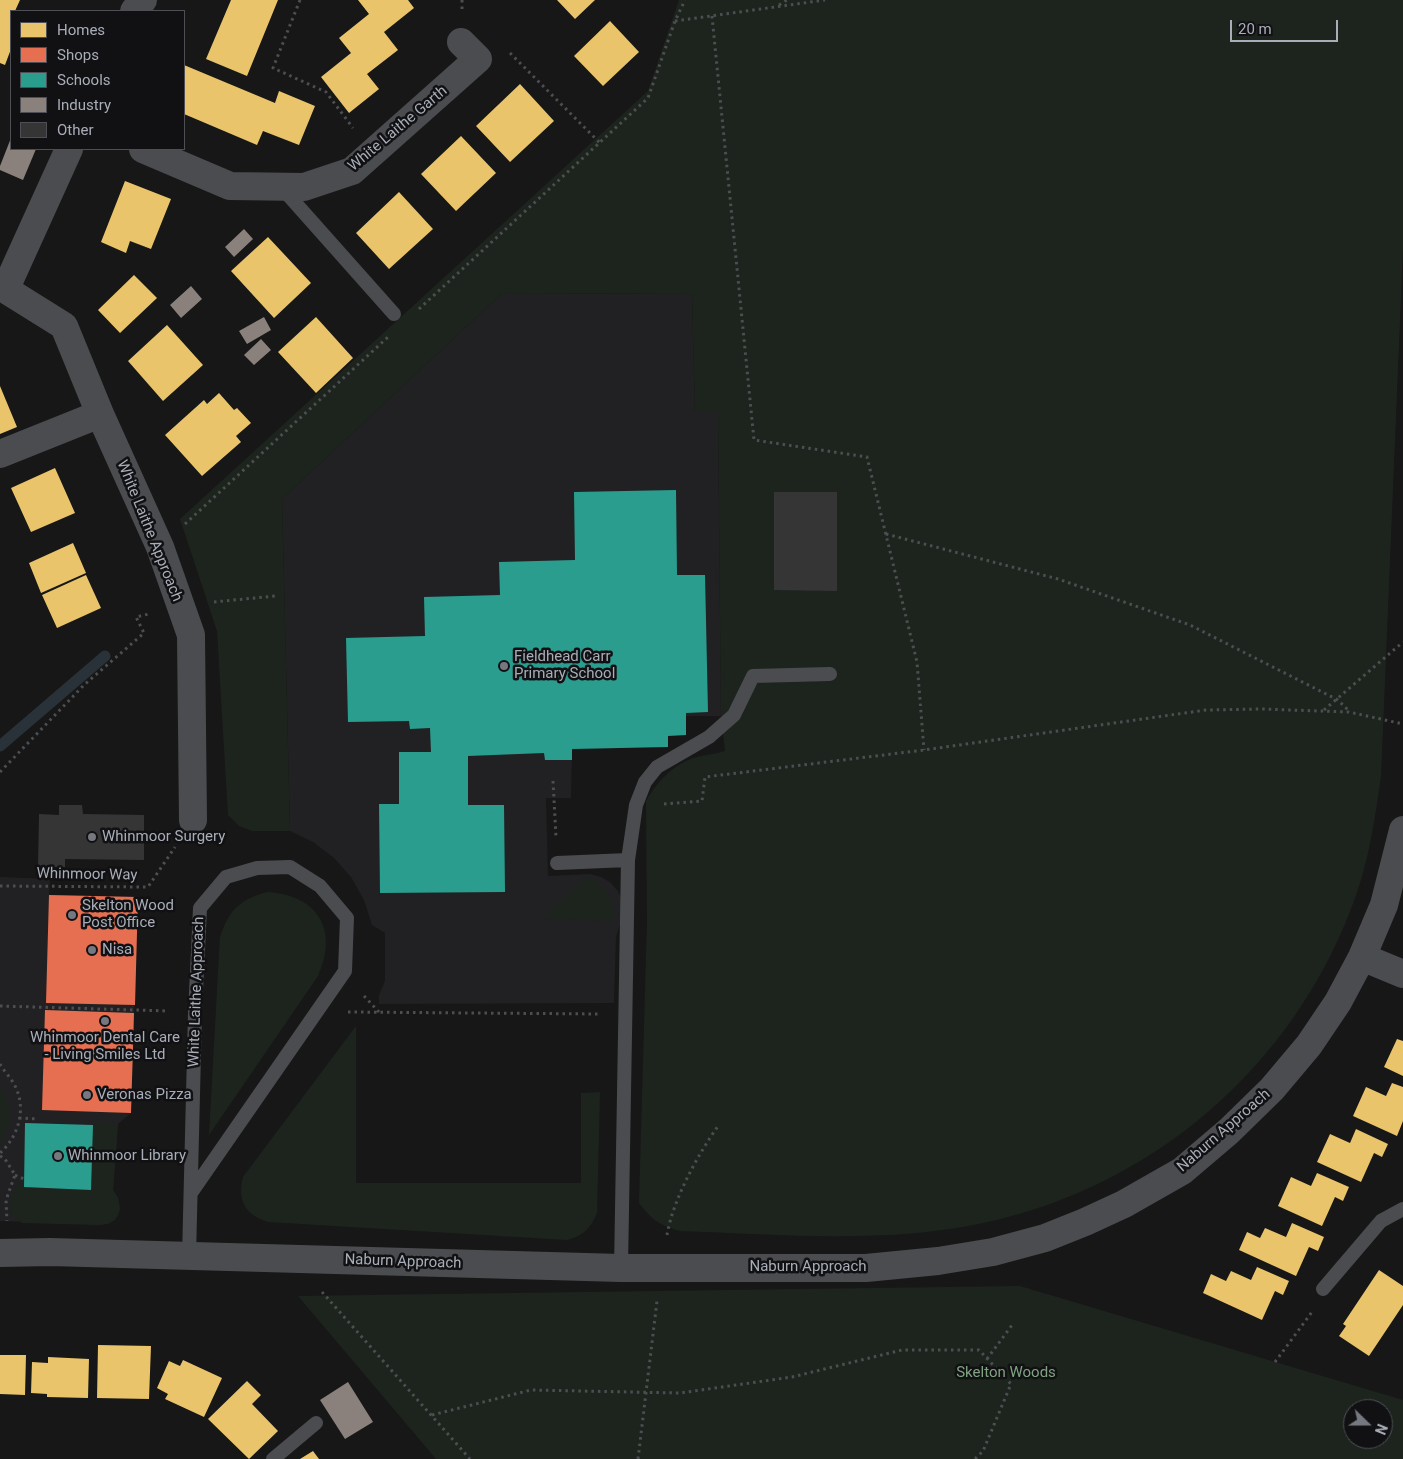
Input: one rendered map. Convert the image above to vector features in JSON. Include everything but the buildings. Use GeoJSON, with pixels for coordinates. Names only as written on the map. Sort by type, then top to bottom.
{"type":"FeatureCollection","features":[{"type":"Feature","properties":{"kind":"street"},"geometry":{"type":"LineString","coordinates":[[135,10],[143,0]]}},
{"type":"Feature","properties":{"kind":"street","name":"White Laithe Garth"},"geometry":{"type":"LineString","coordinates":[[145,150],[230,186],[304,187],[352,172],[372,154],[470,50]]}},
{"type":"Feature","properties":{"kind":"street"},"geometry":{"type":"LineString","coordinates":[[3,287],[69,150]]}},
{"type":"Feature","properties":{"kind":"street","name":"White Laithe Approach"},"geometry":{"type":"LineString","coordinates":[[3,287],[64,326],[100,414],[160,547],[191,636],[193,820]]}},
{"type":"Feature","properties":{"kind":"street"},"geometry":{"type":"LineString","coordinates":[[0,454],[100,414]]}},
{"type":"Feature","properties":{"kind":"street","name":"Naburn Approach"},"geometry":{"type":"LineString","coordinates":[[2,1253],[50,1252],[622,1268],[866,1268],[938,1261],[993,1252],[1045,1238],[1124,1204],[1182,1171],[1229,1131],[1272,1089],[1309,1045],[1338,1002],[1362,957],[1384,905],[1403,830]]}},
{"type":"Feature","properties":{"kind":"street"},"geometry":{"type":"LineString","coordinates":[[1362,957],[1403,974]]}},
{"type":"Feature","properties":{"kind":"lane"},"geometry":{"type":"LineString","coordinates":[[281,187],[394,314]]}},
{"type":"Feature","properties":{"kind":"lane"},"geometry":{"type":"LineString","coordinates":[[622,1268],[628,860],[636,805],[645,782],[657,766],[709,737],[734,715],[753,676],[830,674]]}},
{"type":"Feature","properties":{"kind":"lane"},"geometry":{"type":"LineString","coordinates":[[557,863],[628,860]]}},
{"type":"Feature","properties":{"kind":"lane","name":"White Laithe Approach"},"geometry":{"type":"LineString","coordinates":[[189,1257],[195,1013],[200,908],[226,877],[257,868],[290,867],[320,886],[347,918],[345,971],[191,1193]]}},
{"type":"Feature","properties":{"kind":"lane"},"geometry":{"type":"LineString","coordinates":[[1323,1289],[1381,1221],[1403,1209]]}},
{"type":"Feature","properties":{"kind":"lane"},"geometry":{"type":"LineString","coordinates":[[273,1459],[316,1423]]}},
{"type":"Feature","properties":{"kind":"path"},"geometry":{"type":"LineString","coordinates":[[300,0],[272,68],[326,92],[372,154]]}},
{"type":"Feature","properties":{"kind":"path"},"geometry":{"type":"LineString","coordinates":[[417,311],[648,98],[675,22],[685,0]]}},
{"type":"Feature","properties":{"kind":"path"},"geometry":{"type":"LineString","coordinates":[[778,6],[787,0]]}},
{"type":"Feature","properties":{"kind":"path"},"geometry":{"type":"LineString","coordinates":[[675,22],[826,0]]}},
{"type":"Feature","properties":{"kind":"path"},"geometry":{"type":"LineString","coordinates":[[712,16],[754,440],[867,457],[917,662],[924,750]]}},
{"type":"Feature","properties":{"kind":"path"},"geometry":{"type":"LineString","coordinates":[[470,50],[506,49],[600,143]]}},
{"type":"Feature","properties":{"kind":"path"},"geometry":{"type":"LineString","coordinates":[[160,547],[395,331]]}},
{"type":"Feature","properties":{"kind":"path"},"geometry":{"type":"LineString","coordinates":[[886,534],[1058,578],[1190,625],[1338,700],[1349,712]]}},
{"type":"Feature","properties":{"kind":"path"},"geometry":{"type":"LineString","coordinates":[[0,772],[84,685],[144,633]]}},
{"type":"Feature","properties":{"kind":"path"},"geometry":{"type":"LineString","coordinates":[[1324,711],[1403,642]]}},
{"type":"Feature","properties":{"kind":"path"},"geometry":{"type":"LineString","coordinates":[[636,805],[702,801],[705,777],[924,750],[1206,710],[1262,709],[1349,712],[1403,724]]}},
{"type":"Feature","properties":{"kind":"path"},"geometry":{"type":"LineString","coordinates":[[553,781],[557,863]]}},
{"type":"Feature","properties":{"kind":"path","name":"Whinmoor Way"},"geometry":{"type":"LineString","coordinates":[[0,886],[148,887],[193,820]]}},
{"type":"Feature","properties":{"kind":"path"},"geometry":{"type":"LineString","coordinates":[[364,996],[379,1012]]}},
{"type":"Feature","properties":{"kind":"path"},"geometry":{"type":"LineString","coordinates":[[0,1006],[195,1013]]}},
{"type":"Feature","properties":{"kind":"path"},"geometry":{"type":"LineString","coordinates":[[317,1012],[625,1015]]}},
{"type":"Feature","properties":{"kind":"path"},"geometry":{"type":"LineString","coordinates":[[0,1064],[16,1087],[22,1106],[17,1129],[9,1145],[0,1154],[15,1175],[24,1179]]}},
{"type":"Feature","properties":{"kind":"path"},"geometry":{"type":"LineString","coordinates":[[19,1118],[38,1119]]}},
{"type":"Feature","properties":{"kind":"path"},"geometry":{"type":"LineString","coordinates":[[2,1253],[8,1224],[5,1213],[6,1200],[15,1175]]}},
{"type":"Feature","properties":{"kind":"path"},"geometry":{"type":"LineString","coordinates":[[1275,1362],[1311,1316],[1323,1289]]}},
{"type":"Feature","properties":{"kind":"path"},"geometry":{"type":"LineString","coordinates":[[321,1291],[470,1459]]}},
{"type":"Feature","properties":{"kind":"path"},"geometry":{"type":"LineString","coordinates":[[987,1359],[1012,1325]]}},
{"type":"Feature","properties":{"kind":"path"},"geometry":{"type":"LineString","coordinates":[[432,1415],[531,1390],[680,1394],[792,1378],[902,1350],[979,1350],[1011,1384],[983,1451],[975,1459]]}},
{"type":"Feature","properties":{"kind":"shaded area","name":"Fieldhead Carr Primary School"},"geometry":{"type":"Polygon","coordinates":[[[692,293],[695,412],[718,411],[721,716],[666,716],[666,746],[572,750],[571,798],[546,798],[548,876],[590,874],[601,877],[610,882],[618,891],[622,901],[624,911],[616,937],[614,1003],[379,1004],[379,995],[385,981],[385,933],[372,925],[364,900],[351,877],[334,858],[313,842],[290,831],[282,499],[501,294],[692,293]]]}},
{"type":"Feature","properties":{"kind":"shaded area"},"geometry":{"type":"Polygon","coordinates":[[[0,877],[50,879],[49,895],[138,897],[131,1113],[118,1124],[113,1190],[118,1197],[120,1209],[115,1220],[108,1224],[0,1221],[0,877]]]}},
{"type":"Feature","properties":{"kind":"green space"},"geometry":{"type":"Polygon","coordinates":[[[679,0],[1403,0],[1403,248],[1381,776],[1371,839],[1359,886],[1326,964],[1290,1022],[1247,1075],[1198,1120],[1143,1159],[1083,1191],[1018,1214],[950,1229],[917,1233],[849,1236],[782,1235],[680,1231],[656,1221],[639,1203],[647,921],[646,801],[660,781],[679,765],[693,758],[725,751],[721,716],[718,412],[695,412],[692,293],[501,294],[282,499],[290,831],[252,831],[239,826],[228,815],[217,631],[180,519],[648,91],[679,0]]]}},
{"type":"Feature","properties":{"kind":"green space"},"geometry":{"type":"Polygon","coordinates":[[[588,876],[605,890],[611,900],[614,921],[542,918],[588,876]]]}},
{"type":"Feature","properties":{"kind":"green space"},"geometry":{"type":"Polygon","coordinates":[[[267,892],[299,900],[311,908],[320,918],[325,930],[324,959],[318,976],[209,1135],[220,937],[227,920],[236,907],[257,895],[267,892]]]}},
{"type":"Feature","properties":{"kind":"green space"},"geometry":{"type":"Polygon","coordinates":[[[356,1026],[356,1183],[581,1183],[581,1093],[600,1092],[597,1213],[589,1227],[582,1234],[567,1240],[268,1222],[248,1211],[242,1200],[241,1185],[243,1177],[356,1026]]]}},
{"type":"Feature","properties":{"kind":"green space"},"geometry":{"type":"Polygon","coordinates":[[[0,1085],[8,1107],[9,1120],[8,1127],[0,1142],[0,1085]]]}},
{"type":"Feature","properties":{"kind":"green space"},"geometry":{"type":"Polygon","coordinates":[[[93,1124],[118,1124],[113,1190],[119,1202],[119,1214],[112,1222],[99,1225],[22,1223],[12,1213],[9,1203],[16,1188],[21,1183],[24,1187],[91,1190],[93,1124]]]}},
{"type":"Feature","properties":{"kind":"green space","name":"Skelton Woods"},"geometry":{"type":"Polygon","coordinates":[[[1020,1286],[1403,1400],[1403,1459],[436,1459],[298,1296],[1020,1286]]]}},
{"type":"Feature","properties":{"kind":"waterway"},"geometry":{"type":"LineString","coordinates":[[0,746],[105,656]]}},
{"type":"Feature","properties":{"kind":"place","name":"Fieldhead Carr Primary School"},"geometry":{"type":"Point","coordinates":[504,666]}},
{"type":"Feature","properties":{"kind":"place","name":"Whinmoor Surgery"},"geometry":{"type":"Point","coordinates":[92,837]}},
{"type":"Feature","properties":{"kind":"place","name":"Skelton Wood Post Office"},"geometry":{"type":"Point","coordinates":[72,915]}},
{"type":"Feature","properties":{"kind":"place","name":"Nisa"},"geometry":{"type":"Point","coordinates":[92,950]}},
{"type":"Feature","properties":{"kind":"place","name":"Whinmoor Dental Care - Living Smiles Ltd"},"geometry":{"type":"Point","coordinates":[105,1021]}},
{"type":"Feature","properties":{"kind":"place","name":"Veronas Pizza"},"geometry":{"type":"Point","coordinates":[87,1095]}},
{"type":"Feature","properties":{"kind":"place","name":"Whinmoor Library"},"geometry":{"type":"Point","coordinates":[58,1156]}}]}
